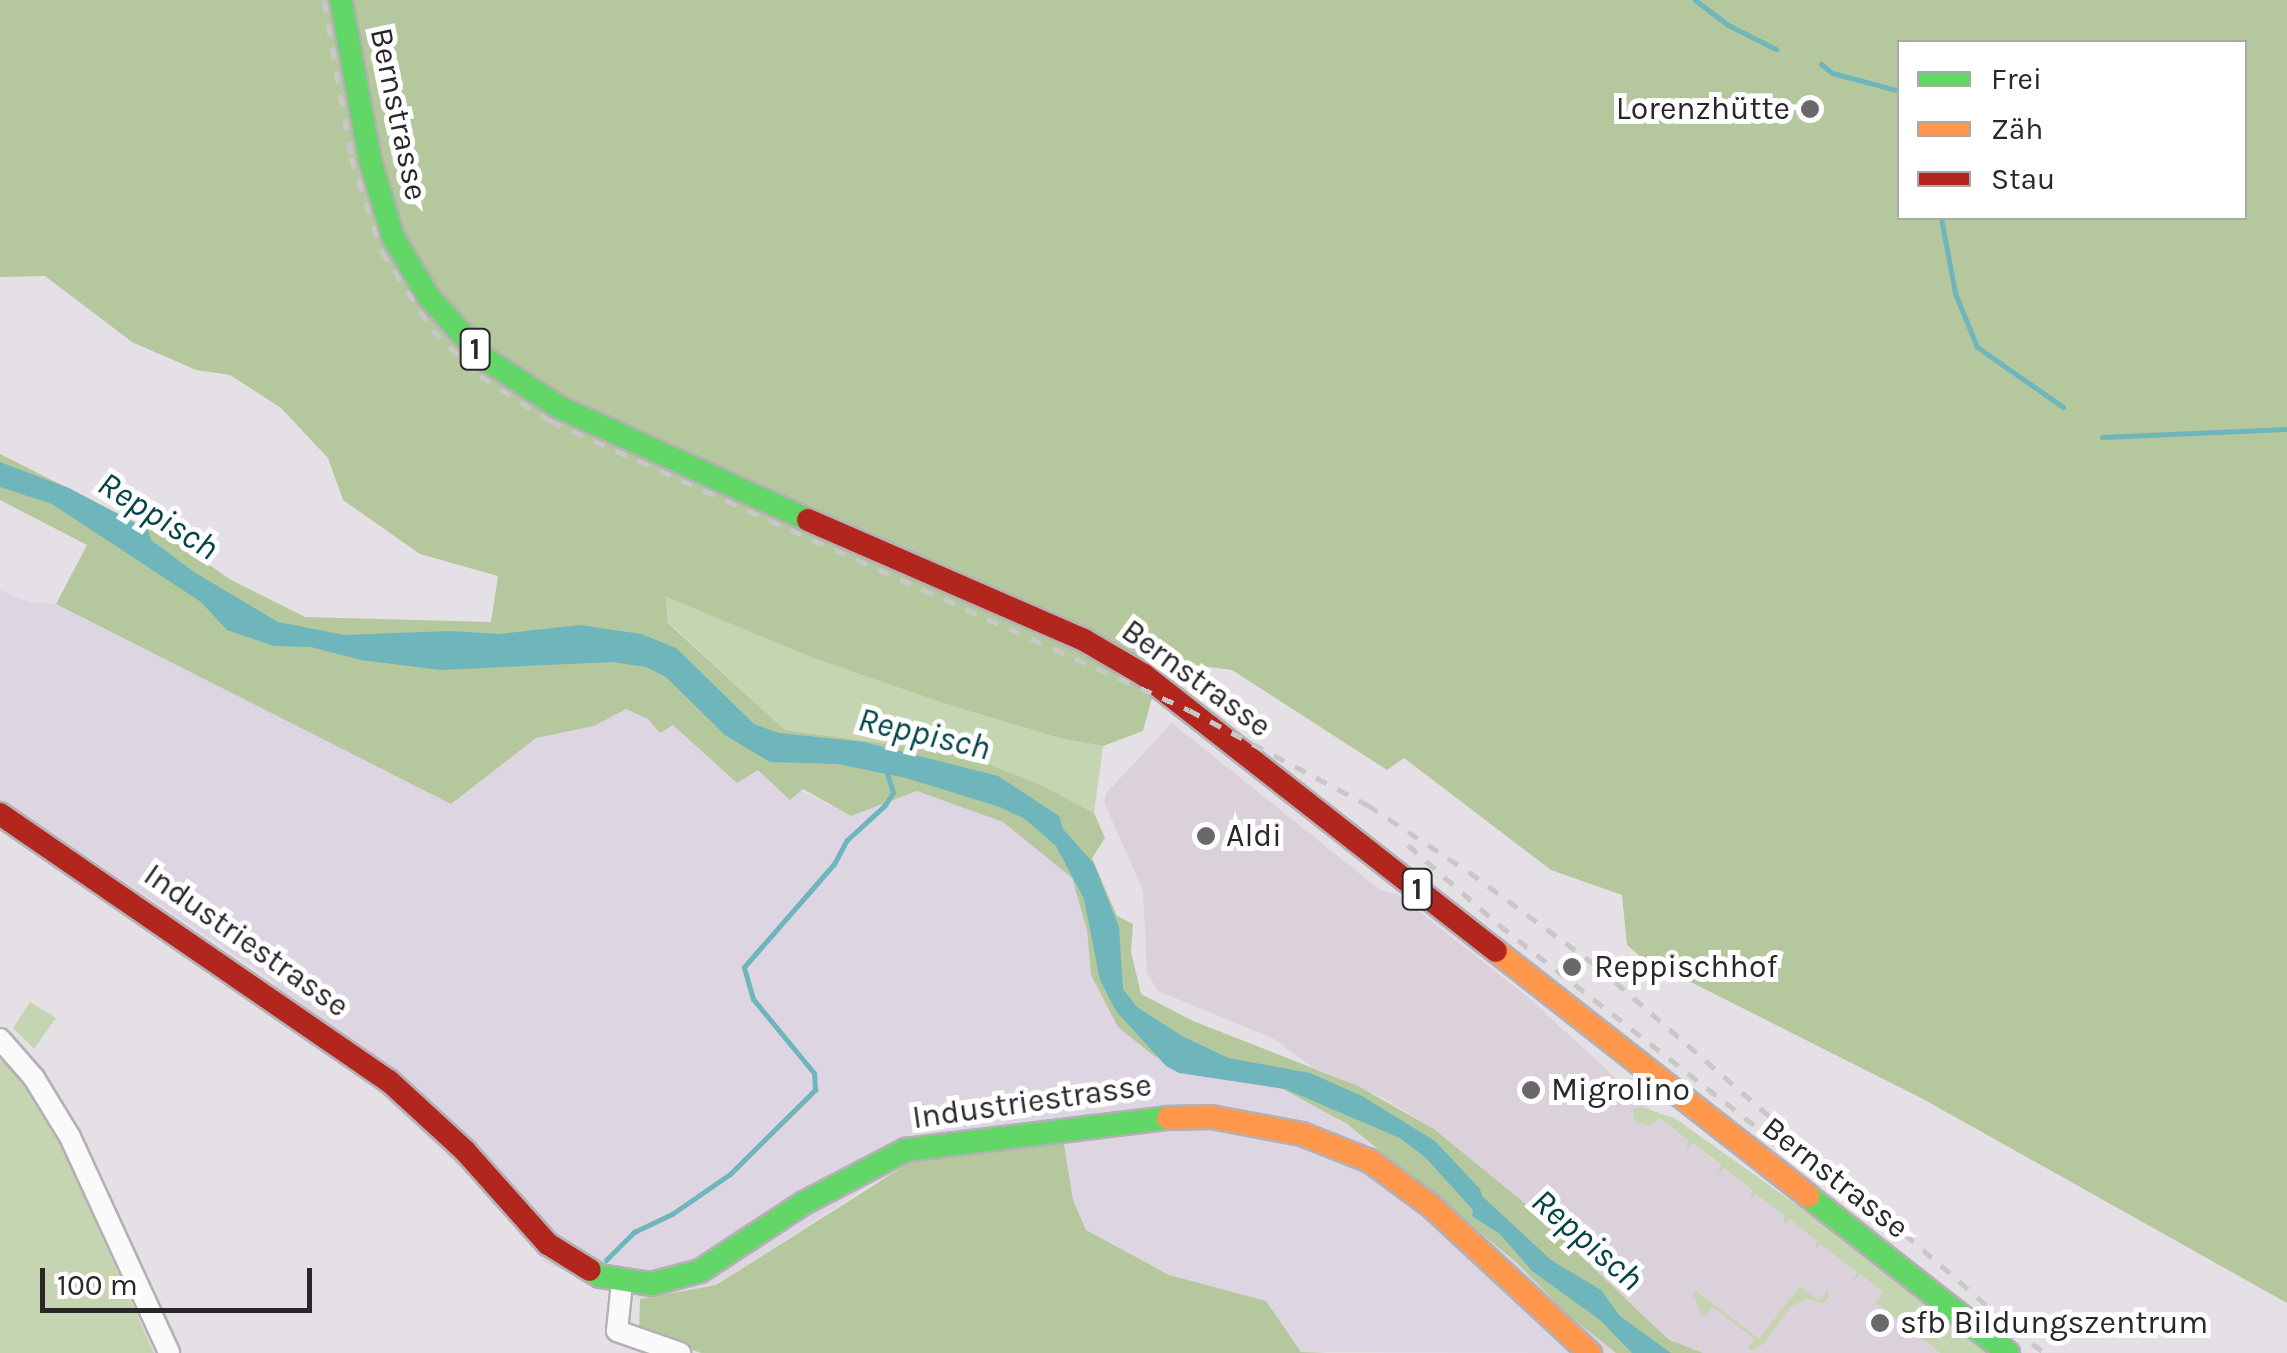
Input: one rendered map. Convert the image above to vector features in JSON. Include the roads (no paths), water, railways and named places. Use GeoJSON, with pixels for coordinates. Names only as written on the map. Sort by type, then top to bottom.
{"type":"FeatureCollection","features":[{"type":"Feature","properties":{"kind":"main road","name":"Bernstrasse"},"geometry":{"type":"LineString","coordinates":[[341,0],[378,198],[394,237],[428,296],[484,358],[560,406],[940,580],[1084,640],[1133,668],[2008,1353]]}},
{"type":"Feature","properties":{"kind":"main road","name":"Industriestrasse"},"geometry":{"type":"LineString","coordinates":[[0,814],[390,1082],[465,1150],[548,1244],[577,1266],[622,1282],[651,1284],[700,1271],[804,1204],[906,1150],[1137,1118],[1211,1116],[1302,1134],[1370,1161],[1431,1206],[1590,1353]]}},
{"type":"Feature","properties":{"kind":"street"},"geometry":{"type":"LineString","coordinates":[[0,1039],[34,1078],[80,1156],[169,1352]]}},
{"type":"Feature","properties":{"kind":"street"},"geometry":{"type":"LineString","coordinates":[[622,1282],[617,1331],[680,1353]]}},
{"type":"Feature","properties":{"kind":"water"},"geometry":{"type":"Polygon","coordinates":[[[0,462],[69,488],[148,530],[151,540],[194,572],[278,622],[344,635],[449,631],[498,634],[579,625],[641,634],[676,648],[754,724],[779,733],[864,742],[998,776],[1059,816],[1063,829],[1094,864],[1119,927],[1123,989],[1137,1007],[1182,1036],[1228,1058],[1310,1073],[1362,1096],[1435,1141],[1480,1189],[1482,1196],[1551,1260],[1601,1290],[1620,1316],[1671,1353],[1632,1353],[1600,1320],[1532,1271],[1500,1234],[1472,1216],[1473,1210],[1426,1158],[1400,1138],[1285,1089],[1179,1073],[1166,1066],[1116,1011],[1100,980],[1084,899],[1056,846],[1025,819],[1000,807],[906,778],[837,764],[770,762],[725,735],[666,677],[646,667],[612,662],[441,670],[361,660],[311,647],[274,646],[227,630],[201,602],[52,504],[0,487],[0,462]]]}},
{"type":"Feature","properties":{"kind":"waterway"},"geometry":{"type":"LineString","coordinates":[[1695,0],[1728,25],[1776,49]]}},
{"type":"Feature","properties":{"kind":"waterway"},"geometry":{"type":"LineString","coordinates":[[1821,64],[1832,73],[1897,90]]}},
{"type":"Feature","properties":{"kind":"waterway"},"geometry":{"type":"LineString","coordinates":[[1941,220],[1955,293],[1977,347],[2063,407]]}},
{"type":"Feature","properties":{"kind":"waterway"},"geometry":{"type":"LineString","coordinates":[[2102,437],[2287,429]]}},
{"type":"Feature","properties":{"kind":"waterway"},"geometry":{"type":"LineString","coordinates":[[606,1260],[634,1232],[672,1214],[730,1174],[815,1090],[814,1073],[753,999],[744,967],[834,864],[847,840],[885,805],[893,792],[886,771]]}},
{"type":"Feature","properties":{"kind":"railway"},"geometry":{"type":"LineString","coordinates":[[324,0],[351,157],[381,250],[432,330],[480,376],[550,421],[1189,710],[1368,805],[1469,872],[1597,966],[2023,1337]]}},
{"type":"Feature","properties":{"kind":"railway"},"geometry":{"type":"LineString","coordinates":[[1408,845],[1499,925],[1813,1171]]}},
{"type":"Feature","properties":{"kind":"railway"},"geometry":{"type":"LineString","coordinates":[[2013,1329],[2045,1353]]}},
{"type":"Feature","properties":{"kind":"place","name":"Lorenzhütte"},"geometry":{"type":"Point","coordinates":[1810,109]}},
{"type":"Feature","properties":{"kind":"place","name":"Aldi"},"geometry":{"type":"Point","coordinates":[1206,836]}},
{"type":"Feature","properties":{"kind":"place","name":"Reppischhof"},"geometry":{"type":"Point","coordinates":[1572,967]}},
{"type":"Feature","properties":{"kind":"place","name":"Migrolino"},"geometry":{"type":"Point","coordinates":[1531,1090]}},
{"type":"Feature","properties":{"kind":"place","name":"sfb Bildungszentrum"},"geometry":{"type":"Point","coordinates":[1880,1323]}},
{"type":"Feature","properties":{"kind":"water label","name":"Reppisch"},"geometry":{"type":"Point","coordinates":[158,516]}},
{"type":"Feature","properties":{"kind":"water label","name":"Reppisch"},"geometry":{"type":"Point","coordinates":[924,734]}},
{"type":"Feature","properties":{"kind":"water label","name":"Reppisch"},"geometry":{"type":"Point","coordinates":[1587,1240]}}]}
